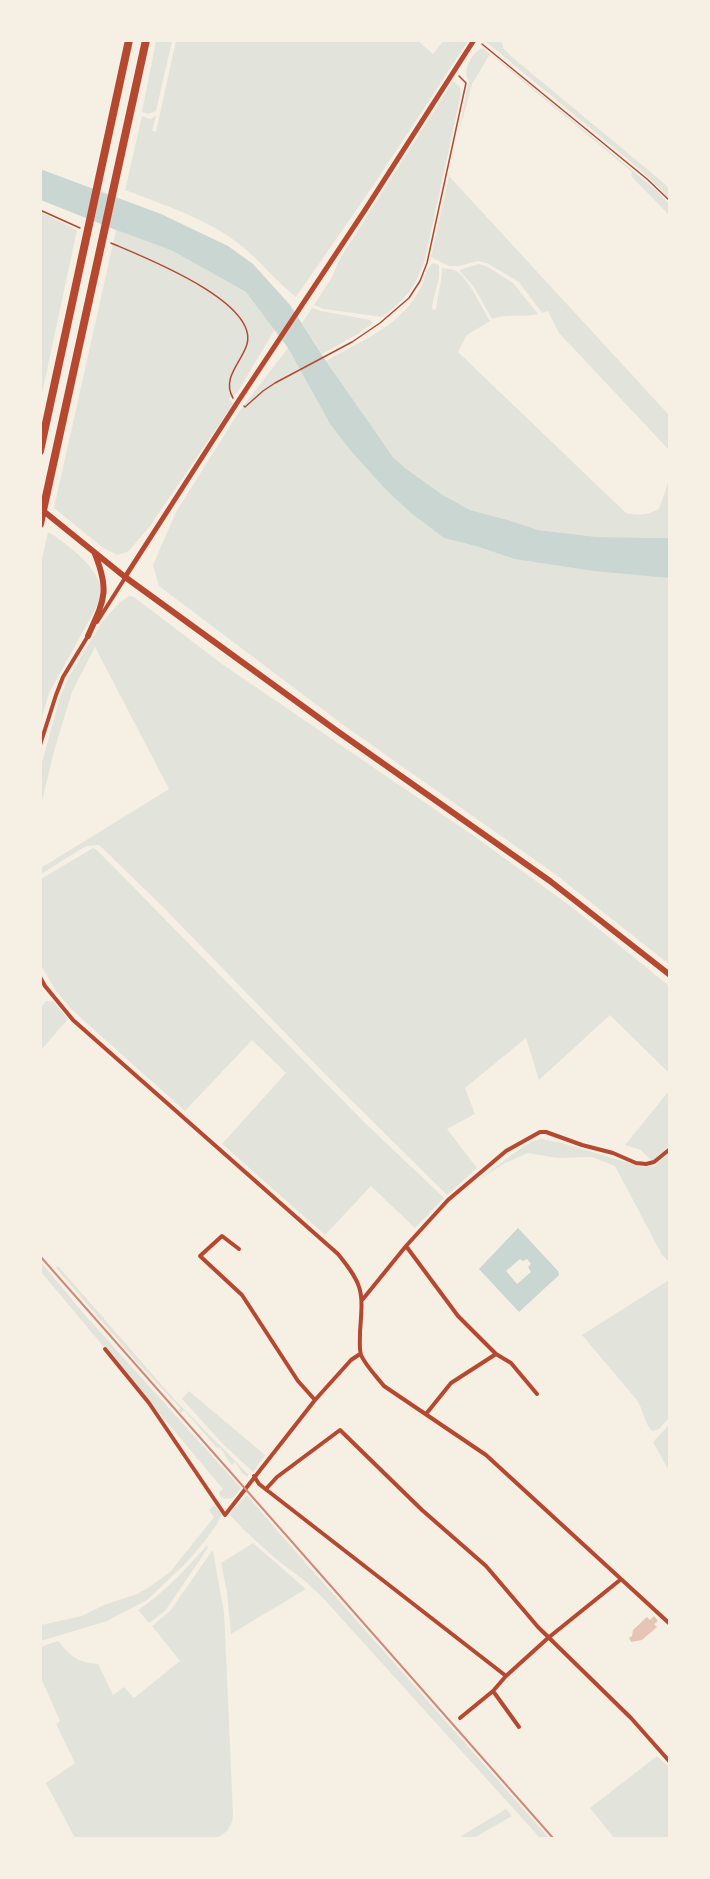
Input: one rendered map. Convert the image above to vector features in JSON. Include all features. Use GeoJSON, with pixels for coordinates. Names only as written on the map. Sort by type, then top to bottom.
{"type":"FeatureCollection","features":[{"type":"Feature","properties":{"kind":"highway"},"geometry":{"type":"LineString","coordinates":[[40,451],[129,40]]}},
{"type":"Feature","properties":{"kind":"highway"},"geometry":{"type":"LineString","coordinates":[[40,524],[146,40]]}},
{"type":"Feature","properties":{"kind":"main road"},"geometry":{"type":"LineString","coordinates":[[40,508],[125,577],[337,731],[550,881],[669,975]]}},
{"type":"Feature","properties":{"kind":"main road"},"geometry":{"type":"LineString","coordinates":[[88,636],[103,603],[105,592],[101,568],[95,553]]}},
{"type":"Feature","properties":{"kind":"street"},"geometry":{"type":"LineString","coordinates":[[40,745],[63,677],[88,636],[237,403],[477,42]]}},
{"type":"Feature","properties":{"kind":"street"},"geometry":{"type":"LineString","coordinates":[[40,977],[73,1020],[338,1254],[356,1279],[362,1299],[360,1354],[384,1386],[486,1455],[669,1624]]}},
{"type":"Feature","properties":{"kind":"street"},"geometry":{"type":"LineString","coordinates":[[362,1299],[448,1200],[506,1151],[540,1132],[613,1153],[636,1163],[654,1162],[669,1149]]}},
{"type":"Feature","properties":{"kind":"street"},"geometry":{"type":"LineString","coordinates":[[239,1249],[222,1236],[200,1256],[242,1295],[298,1381],[315,1400]]}},
{"type":"Feature","properties":{"kind":"street"},"geometry":{"type":"LineString","coordinates":[[406,1246],[458,1316],[496,1354],[511,1362],[537,1394]]}},
{"type":"Feature","properties":{"kind":"street"},"geometry":{"type":"LineString","coordinates":[[105,1349],[149,1403],[225,1515],[315,1400],[351,1360],[360,1354]]}},
{"type":"Feature","properties":{"kind":"street"},"geometry":{"type":"LineString","coordinates":[[426,1414],[451,1383],[496,1354]]}},
{"type":"Feature","properties":{"kind":"street"},"geometry":{"type":"LineString","coordinates":[[266,1489],[277,1477],[340,1430],[422,1510],[486,1566],[548,1638],[631,1718],[669,1762]]}},
{"type":"Feature","properties":{"kind":"street"},"geometry":{"type":"LineString","coordinates":[[254,1476],[259,1484],[506,1676]]}},
{"type":"Feature","properties":{"kind":"street"},"geometry":{"type":"LineString","coordinates":[[460,1718],[548,1638],[620,1580]]}},
{"type":"Feature","properties":{"kind":"street"},"geometry":{"type":"LineString","coordinates":[[492,1691],[519,1727]]}},
{"type":"Feature","properties":{"kind":"path"},"geometry":{"type":"LineString","coordinates":[[477,42],[647,179],[669,201]]}},
{"type":"Feature","properties":{"kind":"path"},"geometry":{"type":"LineString","coordinates":[[245,407],[276,383],[352,342],[380,323],[409,298],[428,257],[466,83],[459,75]]}},
{"type":"Feature","properties":{"kind":"path"},"geometry":{"type":"LineString","coordinates":[[40,210],[80,228]]}},
{"type":"Feature","properties":{"kind":"path"},"geometry":{"type":"LineString","coordinates":[[110,242],[190,278],[220,298],[235,313],[245,326],[248,340],[228,384],[229,391],[237,403]]}},
{"type":"Feature","properties":{"kind":"shaded area"},"geometry":{"type":"Polygon","coordinates":[[[156,41],[172,41],[156,111],[148,114],[142,112],[156,41]]]}},
{"type":"Feature","properties":{"kind":"shaded area"},"geometry":{"type":"Polygon","coordinates":[[[176,41],[418,41],[433,54],[443,41],[468,41],[377,180],[296,297],[246,249],[225,234],[184,213],[125,190],[142,116],[150,119],[156,116],[152,131],[156,132],[176,41]]]}},
{"type":"Feature","properties":{"kind":"shaded area"},"geometry":{"type":"Polygon","coordinates":[[[485,41],[500,41],[512,57],[665,184],[669,189],[669,198],[643,172],[485,41]]]}},
{"type":"Feature","properties":{"kind":"shaded area"},"geometry":{"type":"Polygon","coordinates":[[[482,48],[512,70],[656,190],[669,204],[669,215],[631,176],[632,172],[490,54],[472,84],[458,136],[469,81],[467,67],[471,58],[482,48]]]}},
{"type":"Feature","properties":{"kind":"shaded area"},"geometry":{"type":"Polygon","coordinates":[[[453,81],[460,87],[461,94],[425,259],[413,285],[404,298],[382,317],[324,309],[314,305],[332,277],[339,260],[453,81]]]}},
{"type":"Feature","properties":{"kind":"shaded area"},"geometry":{"type":"Polygon","coordinates":[[[40,169],[161,214],[228,246],[253,264],[290,305],[393,457],[443,495],[470,510],[538,530],[597,537],[669,538],[669,578],[594,571],[515,559],[444,538],[412,514],[386,490],[350,450],[330,424],[288,348],[246,292],[171,250],[41,200],[40,169]]]}},
{"type":"Feature","properties":{"kind":"shaded area"},"geometry":{"type":"Polygon","coordinates":[[[449,176],[669,415],[669,450],[559,333],[548,311],[542,313],[519,282],[487,263],[478,261],[449,266],[431,257],[449,176]]]}},
{"type":"Feature","properties":{"kind":"shaded area"},"geometry":{"type":"Polygon","coordinates":[[[41,212],[77,230],[41,398],[41,212]]]}},
{"type":"Feature","properties":{"kind":"shaded area"},"geometry":{"type":"Polygon","coordinates":[[[116,230],[172,250],[246,292],[275,329],[237,393],[229,398],[233,404],[150,526],[128,552],[117,555],[102,547],[54,508],[116,230]]]}},
{"type":"Feature","properties":{"kind":"shaded area"},"geometry":{"type":"Polygon","coordinates":[[[433,263],[439,265],[439,277],[433,310],[436,309],[442,268],[451,269],[465,279],[490,321],[467,335],[458,352],[626,513],[643,514],[659,509],[669,480],[669,538],[597,537],[538,530],[470,510],[443,495],[393,457],[326,361],[380,331],[399,316],[415,297],[433,263]]]}},
{"type":"Feature","properties":{"kind":"shaded area"},"geometry":{"type":"Polygon","coordinates":[[[479,264],[513,283],[538,314],[492,319],[474,287],[459,270],[479,264]]]}},
{"type":"Feature","properties":{"kind":"shaded area"},"geometry":{"type":"Polygon","coordinates":[[[312,308],[370,320],[373,323],[322,354],[302,323],[312,308]]]}},
{"type":"Feature","properties":{"kind":"shaded area"},"geometry":{"type":"Polygon","coordinates":[[[288,348],[330,424],[350,450],[386,490],[412,514],[444,538],[479,547],[669,578],[669,964],[555,874],[342,724],[159,586],[153,565],[176,512],[238,413],[288,348]]]}},
{"type":"Feature","properties":{"kind":"shaded area"},"geometry":{"type":"Polygon","coordinates":[[[48,532],[86,562],[97,577],[101,591],[96,608],[49,693],[41,720],[40,567],[48,532]]]}},
{"type":"Feature","properties":{"kind":"shaded area"},"geometry":{"type":"Polygon","coordinates":[[[129,596],[134,597],[222,664],[474,836],[573,908],[669,986],[669,1073],[610,1015],[539,1080],[526,1038],[465,1088],[475,1114],[447,1129],[477,1168],[447,1195],[99,845],[86,846],[41,874],[41,868],[169,789],[95,647],[72,692],[54,751],[41,806],[41,766],[60,697],[69,676],[103,621],[119,603],[129,596]]]}},
{"type":"Feature","properties":{"kind":"shaded area"},"geometry":{"type":"Polygon","coordinates":[[[93,848],[364,1122],[444,1198],[415,1228],[371,1186],[325,1235],[222,1144],[286,1073],[252,1040],[185,1111],[71,1009],[56,991],[41,966],[41,879],[93,848]]]}},
{"type":"Feature","properties":{"kind":"shaded area"},"geometry":{"type":"Polygon","coordinates":[[[46,1001],[53,1001],[68,1019],[41,1050],[41,1007],[46,1001]]]}},
{"type":"Feature","properties":{"kind":"shaded area"},"geometry":{"type":"Polygon","coordinates":[[[669,1091],[669,1146],[652,1161],[641,1150],[625,1145],[669,1091]]]}},
{"type":"Feature","properties":{"kind":"shaded area"},"geometry":{"type":"Polygon","coordinates":[[[542,1139],[643,1167],[655,1166],[669,1153],[669,1262],[662,1255],[615,1166],[592,1157],[557,1158],[528,1153],[505,1163],[474,1183],[524,1146],[542,1139]]]}},
{"type":"Feature","properties":{"kind":"shaded area"},"geometry":{"type":"Polygon","coordinates":[[[518,1228],[558,1271],[559,1275],[519,1312],[479,1269],[518,1228]],[[520,1259],[506,1271],[517,1284],[531,1272],[528,1267],[531,1264],[527,1259],[523,1261],[520,1259]]]}},
{"type":"Feature","properties":{"kind":"shaded area"},"geometry":{"type":"Polygon","coordinates":[[[40,1261],[85,1315],[241,1488],[233,1498],[225,1499],[220,1496],[219,1492],[223,1489],[41,1272],[40,1261]]]}},
{"type":"Feature","properties":{"kind":"shaded area"},"geometry":{"type":"Polygon","coordinates":[[[58,1266],[173,1398],[248,1474],[248,1477],[242,1473],[235,1462],[232,1465],[219,1447],[217,1448],[184,1410],[181,1413],[180,1408],[135,1360],[56,1268],[58,1266]]]}},
{"type":"Feature","properties":{"kind":"shaded area"},"geometry":{"type":"Polygon","coordinates":[[[669,1280],[669,1418],[659,1429],[652,1431],[636,1399],[582,1335],[669,1280]]]}},
{"type":"Feature","properties":{"kind":"shaded area"},"geometry":{"type":"Polygon","coordinates":[[[189,1391],[265,1455],[253,1472],[222,1443],[182,1399],[189,1391]]]}},
{"type":"Feature","properties":{"kind":"shaded area"},"geometry":{"type":"Polygon","coordinates":[[[669,1425],[669,1471],[653,1442],[669,1425]]]}},
{"type":"Feature","properties":{"kind":"shaded area"},"geometry":{"type":"Polygon","coordinates":[[[247,1495],[549,1838],[540,1838],[323,1598],[276,1559],[231,1516],[231,1512],[247,1495]]]}},
{"type":"Feature","properties":{"kind":"shaded area"},"geometry":{"type":"Polygon","coordinates":[[[215,1505],[222,1514],[205,1541],[186,1563],[147,1600],[107,1621],[41,1641],[41,1625],[82,1616],[104,1605],[137,1594],[170,1572],[214,1517],[209,1510],[215,1505]]]}},
{"type":"Feature","properties":{"kind":"shaded area"},"geometry":{"type":"Polygon","coordinates":[[[253,1543],[306,1589],[231,1634],[227,1592],[221,1563],[253,1543]]]}},
{"type":"Feature","properties":{"kind":"shaded area"},"geometry":{"type":"Polygon","coordinates":[[[207,1545],[208,1548],[165,1611],[149,1623],[138,1610],[166,1588],[207,1545]]]}},
{"type":"Feature","properties":{"kind":"shaded area"},"geometry":{"type":"Polygon","coordinates":[[[212,1551],[224,1612],[232,1822],[227,1831],[217,1838],[75,1838],[46,1783],[75,1763],[56,1724],[60,1721],[41,1678],[41,1647],[58,1641],[75,1658],[98,1664],[113,1695],[124,1687],[134,1698],[180,1661],[152,1626],[170,1611],[212,1551]]]}},
{"type":"Feature","properties":{"kind":"shaded area"},"geometry":{"type":"Polygon","coordinates":[[[657,1756],[669,1767],[669,1838],[614,1838],[590,1808],[657,1756]]]}},
{"type":"Feature","properties":{"kind":"shaded area"},"geometry":{"type":"Polygon","coordinates":[[[506,1809],[512,1816],[474,1838],[458,1838],[506,1809]]]}},
{"type":"Feature","properties":{"kind":"building"},"geometry":{"type":"Polygon","coordinates":[[[654,1616],[658,1621],[654,1624],[657,1627],[642,1640],[631,1642],[629,1638],[633,1630],[647,1617],[650,1620],[654,1616]]]}},
{"type":"Feature","properties":{"kind":"railway"},"geometry":{"type":"LineString","coordinates":[[40,1256],[553,1838]]}}]}
